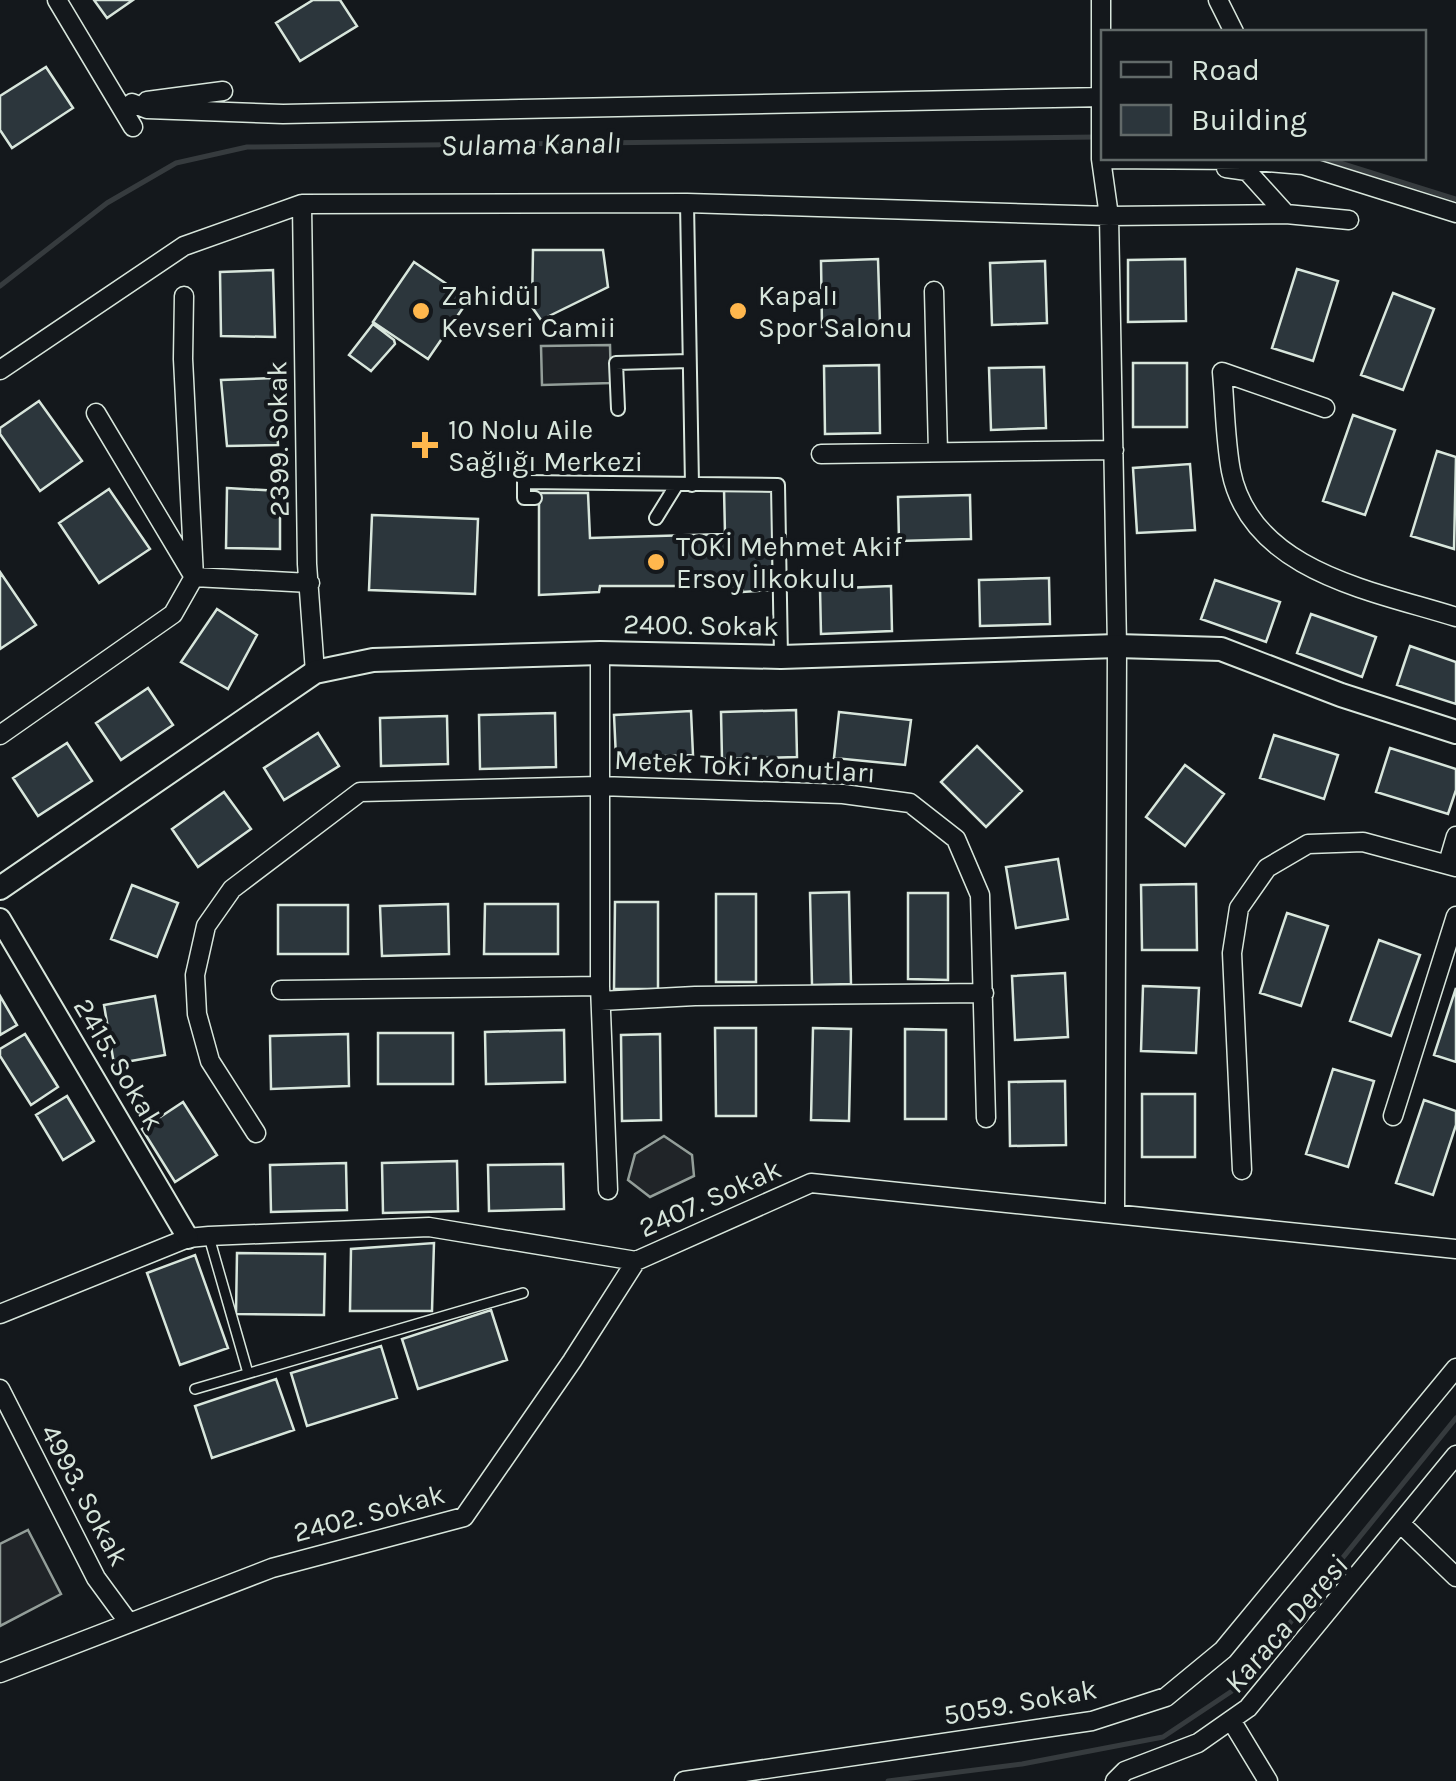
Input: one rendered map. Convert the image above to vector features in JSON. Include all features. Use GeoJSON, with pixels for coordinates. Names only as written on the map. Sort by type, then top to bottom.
{"type":"FeatureCollection","features":[{"type":"Feature","properties":{"kind":"main road","name":"2400. Sokak"},"geometry":{"type":"LineString","coordinates":[[0,888],[315,672],[372,660],[600,653],[781,657],[1117,646],[1221,649],[1340,695],[1456,732]]}},
{"type":"Feature","properties":{"kind":"street"},"geometry":{"type":"LineString","coordinates":[[57,0],[124,103],[133,127]]}},
{"type":"Feature","properties":{"kind":"street"},"geometry":{"type":"LineString","coordinates":[[1101,0],[1101,30]]}},
{"type":"Feature","properties":{"kind":"street"},"geometry":{"type":"LineString","coordinates":[[1218,0],[1233,30]]}},
{"type":"Feature","properties":{"kind":"street"},"geometry":{"type":"LineString","coordinates":[[124,103],[223,91]]}},
{"type":"Feature","properties":{"kind":"street"},"geometry":{"type":"LineString","coordinates":[[124,103],[150,109],[283,114],[1101,101]]}},
{"type":"Feature","properties":{"kind":"street"},"geometry":{"type":"LineString","coordinates":[[1101,161],[1244,160],[1303,165],[1456,213]]}},
{"type":"Feature","properties":{"kind":"street"},"geometry":{"type":"LineString","coordinates":[[1101,161],[1246,171],[1286,214]]}},
{"type":"Feature","properties":{"kind":"street"},"geometry":{"type":"LineString","coordinates":[[1101,161],[1110,216],[1112,537],[1117,646],[1115,1214]]}},
{"type":"Feature","properties":{"kind":"street"},"geometry":{"type":"LineString","coordinates":[[0,370],[184,246],[302,204],[687,203],[1110,216],[1286,214],[1349,220]]}},
{"type":"Feature","properties":{"kind":"street"},"geometry":{"type":"LineString","coordinates":[[656,518],[685,484],[689,360],[687,203]]}},
{"type":"Feature","properties":{"kind":"street","name":"2399. Sokak"},"geometry":{"type":"LineString","coordinates":[[302,204],[315,672]]}},
{"type":"Feature","properties":{"kind":"street"},"geometry":{"type":"LineString","coordinates":[[934,291],[938,452]]}},
{"type":"Feature","properties":{"kind":"street"},"geometry":{"type":"LineString","coordinates":[[0,735],[173,614],[194,578],[183,360],[184,296]]}},
{"type":"Feature","properties":{"kind":"street"},"geometry":{"type":"LineString","coordinates":[[618,408],[616,363],[689,360]]}},
{"type":"Feature","properties":{"kind":"street"},"geometry":{"type":"LineString","coordinates":[[1325,408],[1222,372],[1231,474],[1251,520],[1283,552],[1330,576],[1456,616]]}},
{"type":"Feature","properties":{"kind":"street"},"geometry":{"type":"LineString","coordinates":[[96,413],[194,578]]}},
{"type":"Feature","properties":{"kind":"street"},"geometry":{"type":"LineString","coordinates":[[821,454],[1114,450]]}},
{"type":"Feature","properties":{"kind":"street"},"geometry":{"type":"LineString","coordinates":[[535,498],[524,498],[524,482],[778,485],[781,657]]}},
{"type":"Feature","properties":{"kind":"street"},"geometry":{"type":"LineString","coordinates":[[194,578],[310,583]]}},
{"type":"Feature","properties":{"kind":"street","name":"Metek Toki Konutları"},"geometry":{"type":"LineString","coordinates":[[600,653],[600,993],[608,1190]]}},
{"type":"Feature","properties":{"kind":"street","name":"Metek Toki Konutları"},"geometry":{"type":"LineString","coordinates":[[256,1133],[210,1061],[197,1014],[195,976],[206,926],[232,889],[360,792],[599,786],[843,794],[910,803],[956,839],[980,894],[986,1118]]}},
{"type":"Feature","properties":{"kind":"street"},"geometry":{"type":"LineString","coordinates":[[1242,1170],[1232,953],[1238,908],[1267,868],[1308,844],[1363,842],[1452,865],[1456,836]]}},
{"type":"Feature","properties":{"kind":"street"},"geometry":{"type":"LineString","coordinates":[[1392,1116],[1456,916]]}},
{"type":"Feature","properties":{"kind":"street","name":"2415. Sokak"},"geometry":{"type":"LineString","coordinates":[[0,920],[198,1237]]}},
{"type":"Feature","properties":{"kind":"street"},"geometry":{"type":"LineString","coordinates":[[281,990],[695,996],[984,993]]}},
{"type":"Feature","properties":{"kind":"street","name":"2407. Sokak"},"geometry":{"type":"LineString","coordinates":[[0,1314],[198,1237],[429,1227],[636,1261],[811,1183],[1456,1249]]}},
{"type":"Feature","properties":{"kind":"street","name":"2402. Sokak"},"geometry":{"type":"LineString","coordinates":[[0,1673],[272,1568],[464,1516],[636,1261]]}},
{"type":"Feature","properties":{"kind":"street","name":"5059. Sokak"},"geometry":{"type":"LineString","coordinates":[[684,1781],[1092,1721],[1166,1697],[1223,1650],[1456,1368]]}},
{"type":"Feature","properties":{"kind":"street","name":"4993. Sokak"},"geometry":{"type":"LineString","coordinates":[[0,1389],[96,1578],[129,1623]]}},
{"type":"Feature","properties":{"kind":"street"},"geometry":{"type":"LineString","coordinates":[[1115,1781],[1126,1771],[1198,1743],[1248,1708],[1456,1456]]}},
{"type":"Feature","properties":{"kind":"street"},"geometry":{"type":"LineString","coordinates":[[1400,1523],[1456,1577]]}},
{"type":"Feature","properties":{"kind":"street"},"geometry":{"type":"LineString","coordinates":[[1231,1720],[1268,1781]]}},
{"type":"Feature","properties":{"kind":"lane"},"geometry":{"type":"LineString","coordinates":[[198,1237],[248,1373]]}},
{"type":"Feature","properties":{"kind":"lane"},"geometry":{"type":"LineString","coordinates":[[194,1389],[523,1293]]}},
{"type":"Feature","properties":{"kind":"shaded area"},"geometry":{"type":"Polygon","coordinates":[[[610,345],[611,383],[542,385],[541,346],[610,345]]]}},
{"type":"Feature","properties":{"kind":"shaded area"},"geometry":{"type":"Polygon","coordinates":[[[664,1136],[692,1155],[694,1176],[650,1197],[628,1180],[635,1154],[664,1136]]]}},
{"type":"Feature","properties":{"kind":"shaded area"},"geometry":{"type":"Polygon","coordinates":[[[28,1530],[61,1594],[0,1626],[0,1544],[28,1530]]]}},
{"type":"Feature","properties":{"kind":"building"},"geometry":{"type":"Polygon","coordinates":[[[94,0],[133,0],[107,18],[94,0]]]}},
{"type":"Feature","properties":{"kind":"building"},"geometry":{"type":"Polygon","coordinates":[[[313,0],[340,0],[357,26],[300,61],[276,23],[313,0]]]}},
{"type":"Feature","properties":{"kind":"building"},"geometry":{"type":"Polygon","coordinates":[[[46,67],[73,108],[12,148],[0,130],[0,96],[46,67]]]}},
{"type":"Feature","properties":{"kind":"building"},"geometry":{"type":"Polygon","coordinates":[[[533,250],[603,250],[608,287],[541,320],[532,307],[533,250]]]}},
{"type":"Feature","properties":{"kind":"building"},"geometry":{"type":"Polygon","coordinates":[[[878,259],[880,325],[822,327],[821,261],[878,259]]]}},
{"type":"Feature","properties":{"kind":"building"},"geometry":{"type":"Polygon","coordinates":[[[1185,259],[1186,321],[1128,322],[1128,260],[1185,259]]]}},
{"type":"Feature","properties":{"kind":"building"},"geometry":{"type":"Polygon","coordinates":[[[1045,261],[1047,323],[992,325],[990,263],[1045,261]]]}},
{"type":"Feature","properties":{"kind":"building","name":"Zahidül Kevseri Camii"},"geometry":{"type":"Polygon","coordinates":[[[414,262],[469,299],[428,359],[373,322],[414,262]]]}},
{"type":"Feature","properties":{"kind":"building"},"geometry":{"type":"Polygon","coordinates":[[[1297,269],[1338,281],[1313,361],[1272,348],[1297,269]]]}},
{"type":"Feature","properties":{"kind":"building"},"geometry":{"type":"Polygon","coordinates":[[[273,270],[275,337],[221,336],[220,272],[273,270]]]}},
{"type":"Feature","properties":{"kind":"building"},"geometry":{"type":"Polygon","coordinates":[[[1393,293],[1434,309],[1403,390],[1361,375],[1393,293]]]}},
{"type":"Feature","properties":{"kind":"building"},"geometry":{"type":"Polygon","coordinates":[[[373,324],[395,344],[371,371],[349,355],[373,324]]]}},
{"type":"Feature","properties":{"kind":"building"},"geometry":{"type":"Polygon","coordinates":[[[1133,363],[1187,363],[1187,427],[1133,427],[1133,363]]]}},
{"type":"Feature","properties":{"kind":"building"},"geometry":{"type":"Polygon","coordinates":[[[879,365],[880,433],[825,434],[824,366],[879,365]]]}},
{"type":"Feature","properties":{"kind":"building"},"geometry":{"type":"Polygon","coordinates":[[[1044,367],[1046,428],[991,430],[989,368],[1044,367]]]}},
{"type":"Feature","properties":{"kind":"building"},"geometry":{"type":"Polygon","coordinates":[[[274,378],[278,445],[227,446],[221,380],[274,378]]]}},
{"type":"Feature","properties":{"kind":"building"},"geometry":{"type":"Polygon","coordinates":[[[39,401],[82,461],[40,491],[0,434],[0,428],[39,401]]]}},
{"type":"Feature","properties":{"kind":"building"},"geometry":{"type":"Polygon","coordinates":[[[1353,415],[1395,430],[1365,515],[1323,501],[1353,415]]]}},
{"type":"Feature","properties":{"kind":"building"},"geometry":{"type":"Polygon","coordinates":[[[1437,451],[1456,457],[1454,549],[1411,536],[1437,451]]]}},
{"type":"Feature","properties":{"kind":"building"},"geometry":{"type":"Polygon","coordinates":[[[1190,464],[1195,530],[1137,533],[1133,468],[1190,464]]]}},
{"type":"Feature","properties":{"kind":"building"},"geometry":{"type":"Polygon","coordinates":[[[227,488],[280,491],[280,549],[226,548],[227,488]]]}},
{"type":"Feature","properties":{"kind":"building"},"geometry":{"type":"Polygon","coordinates":[[[109,489],[150,549],[99,583],[59,523],[109,489]]]}},
{"type":"Feature","properties":{"kind":"building","name":"TOKİ Mehmet Akif Ersoy İlkokulu"},"geometry":{"type":"Polygon","coordinates":[[[724,489],[775,490],[772,590],[743,592],[742,586],[600,586],[599,592],[539,595],[539,493],[588,493],[590,538],[725,534],[724,489]]]}},
{"type":"Feature","properties":{"kind":"building"},"geometry":{"type":"Polygon","coordinates":[[[970,495],[971,539],[899,541],[898,497],[970,495]]]}},
{"type":"Feature","properties":{"kind":"building"},"geometry":{"type":"Polygon","coordinates":[[[372,515],[478,519],[475,594],[369,590],[372,515]]]}},
{"type":"Feature","properties":{"kind":"building"},"geometry":{"type":"Polygon","coordinates":[[[0,572],[36,625],[0,649],[0,572]]]}},
{"type":"Feature","properties":{"kind":"building"},"geometry":{"type":"Polygon","coordinates":[[[1049,578],[1050,624],[980,626],[979,580],[1049,578]]]}},
{"type":"Feature","properties":{"kind":"building"},"geometry":{"type":"Polygon","coordinates":[[[1215,580],[1280,602],[1266,642],[1201,619],[1215,580]]]}},
{"type":"Feature","properties":{"kind":"building"},"geometry":{"type":"Polygon","coordinates":[[[891,586],[892,631],[821,634],[820,589],[891,586]]]}},
{"type":"Feature","properties":{"kind":"building"},"geometry":{"type":"Polygon","coordinates":[[[217,609],[257,635],[228,689],[181,662],[217,609]]]}},
{"type":"Feature","properties":{"kind":"building"},"geometry":{"type":"Polygon","coordinates":[[[1311,614],[1376,637],[1362,677],[1297,653],[1311,614]]]}},
{"type":"Feature","properties":{"kind":"building"},"geometry":{"type":"Polygon","coordinates":[[[1410,646],[1456,662],[1456,704],[1397,685],[1410,646]]]}},
{"type":"Feature","properties":{"kind":"building"},"geometry":{"type":"Polygon","coordinates":[[[148,688],[173,725],[121,760],[96,723],[148,688]]]}},
{"type":"Feature","properties":{"kind":"building"},"geometry":{"type":"Polygon","coordinates":[[[796,710],[797,757],[722,759],[721,712],[796,710]]]}},
{"type":"Feature","properties":{"kind":"building"},"geometry":{"type":"Polygon","coordinates":[[[691,711],[693,755],[616,758],[614,715],[691,711]]]}},
{"type":"Feature","properties":{"kind":"building"},"geometry":{"type":"Polygon","coordinates":[[[839,712],[911,720],[905,765],[834,758],[839,712]]]}},
{"type":"Feature","properties":{"kind":"building"},"geometry":{"type":"Polygon","coordinates":[[[555,713],[556,767],[480,769],[479,715],[555,713]]]}},
{"type":"Feature","properties":{"kind":"building"},"geometry":{"type":"Polygon","coordinates":[[[447,716],[448,764],[381,766],[380,718],[447,716]]]}},
{"type":"Feature","properties":{"kind":"building"},"geometry":{"type":"Polygon","coordinates":[[[318,733],[339,766],[284,800],[264,768],[318,733]]]}},
{"type":"Feature","properties":{"kind":"building"},"geometry":{"type":"Polygon","coordinates":[[[1274,735],[1338,755],[1324,799],[1260,778],[1274,735]]]}},
{"type":"Feature","properties":{"kind":"building"},"geometry":{"type":"Polygon","coordinates":[[[67,743],[92,781],[38,816],[13,778],[67,743]]]}},
{"type":"Feature","properties":{"kind":"building"},"geometry":{"type":"Polygon","coordinates":[[[977,746],[1022,791],[986,827],[941,782],[977,746]]]}},
{"type":"Feature","properties":{"kind":"building"},"geometry":{"type":"Polygon","coordinates":[[[1390,748],[1456,769],[1456,790],[1448,814],[1376,792],[1390,748]]]}},
{"type":"Feature","properties":{"kind":"building"},"geometry":{"type":"Polygon","coordinates":[[[1185,765],[1224,794],[1185,846],[1146,817],[1185,765]]]}},
{"type":"Feature","properties":{"kind":"building"},"geometry":{"type":"Polygon","coordinates":[[[224,792],[251,829],[198,867],[172,829],[224,792]]]}},
{"type":"Feature","properties":{"kind":"building"},"geometry":{"type":"Polygon","coordinates":[[[1058,859],[1068,919],[1016,928],[1006,867],[1058,859]]]}},
{"type":"Feature","properties":{"kind":"building"},"geometry":{"type":"Polygon","coordinates":[[[1196,884],[1197,950],[1142,950],[1141,885],[1196,884]]]}},
{"type":"Feature","properties":{"kind":"building"},"geometry":{"type":"Polygon","coordinates":[[[132,885],[178,903],[157,957],[111,939],[132,885]]]}},
{"type":"Feature","properties":{"kind":"building"},"geometry":{"type":"Polygon","coordinates":[[[849,892],[851,984],[812,985],[810,893],[849,892]]]}},
{"type":"Feature","properties":{"kind":"building"},"geometry":{"type":"Polygon","coordinates":[[[908,893],[948,893],[948,980],[908,979],[908,893]]]}},
{"type":"Feature","properties":{"kind":"building"},"geometry":{"type":"Polygon","coordinates":[[[716,894],[756,894],[756,982],[716,982],[716,894]]]}},
{"type":"Feature","properties":{"kind":"building"},"geometry":{"type":"Polygon","coordinates":[[[615,902],[658,902],[658,989],[614,989],[615,902]]]}},
{"type":"Feature","properties":{"kind":"building"},"geometry":{"type":"Polygon","coordinates":[[[448,904],[449,954],[382,956],[380,906],[448,904]]]}},
{"type":"Feature","properties":{"kind":"building"},"geometry":{"type":"Polygon","coordinates":[[[485,904],[558,904],[558,954],[484,954],[485,904]]]}},
{"type":"Feature","properties":{"kind":"building"},"geometry":{"type":"Polygon","coordinates":[[[278,905],[348,905],[348,954],[278,954],[278,905]]]}},
{"type":"Feature","properties":{"kind":"building"},"geometry":{"type":"Polygon","coordinates":[[[1287,913],[1328,926],[1301,1006],[1260,993],[1287,913]]]}},
{"type":"Feature","properties":{"kind":"building"},"geometry":{"type":"Polygon","coordinates":[[[1379,940],[1420,955],[1391,1036],[1350,1021],[1379,940]]]}},
{"type":"Feature","properties":{"kind":"building"},"geometry":{"type":"Polygon","coordinates":[[[1065,973],[1068,1037],[1015,1040],[1012,976],[1065,973]]]}},
{"type":"Feature","properties":{"kind":"building"},"geometry":{"type":"Polygon","coordinates":[[[1143,986],[1199,988],[1196,1053],[1141,1051],[1143,986]]]}},
{"type":"Feature","properties":{"kind":"building"},"geometry":{"type":"Polygon","coordinates":[[[1456,988],[1456,1062],[1434,1055],[1456,988]]]}},
{"type":"Feature","properties":{"kind":"building"},"geometry":{"type":"Polygon","coordinates":[[[0,996],[17,1025],[0,1035],[0,996]]]}},
{"type":"Feature","properties":{"kind":"building"},"geometry":{"type":"Polygon","coordinates":[[[155,996],[165,1055],[114,1064],[104,1005],[155,996]]]}},
{"type":"Feature","properties":{"kind":"building"},"geometry":{"type":"Polygon","coordinates":[[[715,1028],[756,1028],[756,1116],[716,1116],[715,1028]]]}},
{"type":"Feature","properties":{"kind":"building"},"geometry":{"type":"Polygon","coordinates":[[[813,1028],[851,1029],[849,1121],[811,1120],[813,1028]]]}},
{"type":"Feature","properties":{"kind":"building"},"geometry":{"type":"Polygon","coordinates":[[[905,1029],[946,1030],[946,1119],[905,1119],[905,1029]]]}},
{"type":"Feature","properties":{"kind":"building"},"geometry":{"type":"Polygon","coordinates":[[[564,1030],[565,1082],[486,1084],[485,1032],[564,1030]]]}},
{"type":"Feature","properties":{"kind":"building"},"geometry":{"type":"Polygon","coordinates":[[[378,1033],[453,1033],[453,1084],[378,1084],[378,1033]]]}},
{"type":"Feature","properties":{"kind":"building"},"geometry":{"type":"Polygon","coordinates":[[[25,1034],[58,1087],[31,1105],[0,1056],[0,1049],[25,1034]]]}},
{"type":"Feature","properties":{"kind":"building"},"geometry":{"type":"Polygon","coordinates":[[[348,1034],[349,1086],[271,1089],[270,1036],[348,1034]]]}},
{"type":"Feature","properties":{"kind":"building"},"geometry":{"type":"Polygon","coordinates":[[[660,1034],[661,1120],[622,1121],[621,1035],[660,1034]]]}},
{"type":"Feature","properties":{"kind":"building"},"geometry":{"type":"Polygon","coordinates":[[[1333,1069],[1374,1081],[1348,1167],[1306,1154],[1333,1069]]]}},
{"type":"Feature","properties":{"kind":"building"},"geometry":{"type":"Polygon","coordinates":[[[1065,1081],[1066,1145],[1010,1146],[1009,1082],[1065,1081]]]}},
{"type":"Feature","properties":{"kind":"building"},"geometry":{"type":"Polygon","coordinates":[[[1142,1094],[1195,1094],[1195,1157],[1142,1157],[1142,1094]]]}},
{"type":"Feature","properties":{"kind":"building"},"geometry":{"type":"Polygon","coordinates":[[[67,1096],[94,1141],[63,1160],[36,1115],[67,1096]]]}},
{"type":"Feature","properties":{"kind":"building"},"geometry":{"type":"Polygon","coordinates":[[[1424,1100],[1456,1111],[1456,1125],[1433,1195],[1396,1183],[1424,1100]]]}},
{"type":"Feature","properties":{"kind":"building"},"geometry":{"type":"Polygon","coordinates":[[[183,1102],[217,1155],[175,1182],[142,1129],[183,1102]]]}},
{"type":"Feature","properties":{"kind":"building"},"geometry":{"type":"Polygon","coordinates":[[[457,1161],[458,1211],[383,1213],[382,1163],[457,1161]]]}},
{"type":"Feature","properties":{"kind":"building"},"geometry":{"type":"Polygon","coordinates":[[[346,1163],[347,1210],[271,1212],[270,1165],[346,1163]]]}},
{"type":"Feature","properties":{"kind":"building"},"geometry":{"type":"Polygon","coordinates":[[[563,1164],[564,1209],[489,1211],[488,1165],[563,1164]]]}},
{"type":"Feature","properties":{"kind":"building"},"geometry":{"type":"Polygon","coordinates":[[[434,1243],[432,1311],[350,1311],[351,1249],[434,1243]]]}},
{"type":"Feature","properties":{"kind":"building"},"geometry":{"type":"Polygon","coordinates":[[[237,1253],[325,1254],[324,1315],[236,1314],[237,1253]]]}},
{"type":"Feature","properties":{"kind":"building"},"geometry":{"type":"Polygon","coordinates":[[[195,1255],[228,1348],[180,1365],[147,1273],[195,1255]]]}},
{"type":"Feature","properties":{"kind":"building"},"geometry":{"type":"Polygon","coordinates":[[[491,1310],[507,1360],[418,1389],[402,1339],[491,1310]]]}},
{"type":"Feature","properties":{"kind":"building"},"geometry":{"type":"Polygon","coordinates":[[[381,1346],[397,1398],[307,1426],[291,1373],[381,1346]]]}},
{"type":"Feature","properties":{"kind":"building"},"geometry":{"type":"Polygon","coordinates":[[[276,1379],[294,1430],[212,1458],[195,1406],[276,1379]]]}},
{"type":"Feature","properties":{"kind":"waterway","name":"Sulama Kanalı"},"geometry":{"type":"LineString","coordinates":[[0,286],[107,203],[176,163],[247,147],[1096,137]]}},
{"type":"Feature","properties":{"kind":"waterway","name":"Sulama Kanalı"},"geometry":{"type":"LineString","coordinates":[[1330,160],[1456,199]]}},
{"type":"Feature","properties":{"kind":"waterway","name":"Karaca Deresi"},"geometry":{"type":"LineString","coordinates":[[888,1781],[1022,1764],[1163,1737],[1238,1687],[1456,1418]]}},
{"type":"Feature","properties":{"kind":"place","name":"Zahidül Kevseri Camii"},"geometry":{"type":"Point","coordinates":[421,311]}},
{"type":"Feature","properties":{"kind":"place","name":"Kapalı Spor Salonu"},"geometry":{"type":"Point","coordinates":[738,311]}},
{"type":"Feature","properties":{"kind":"place","name":"10 Nolu Aile Sağlığı Merkezi"},"geometry":{"type":"Point","coordinates":[425,445]}},
{"type":"Feature","properties":{"kind":"place","name":"TOKİ Mehmet Akif Ersoy İlkokulu"},"geometry":{"type":"Point","coordinates":[656,562]}}]}
